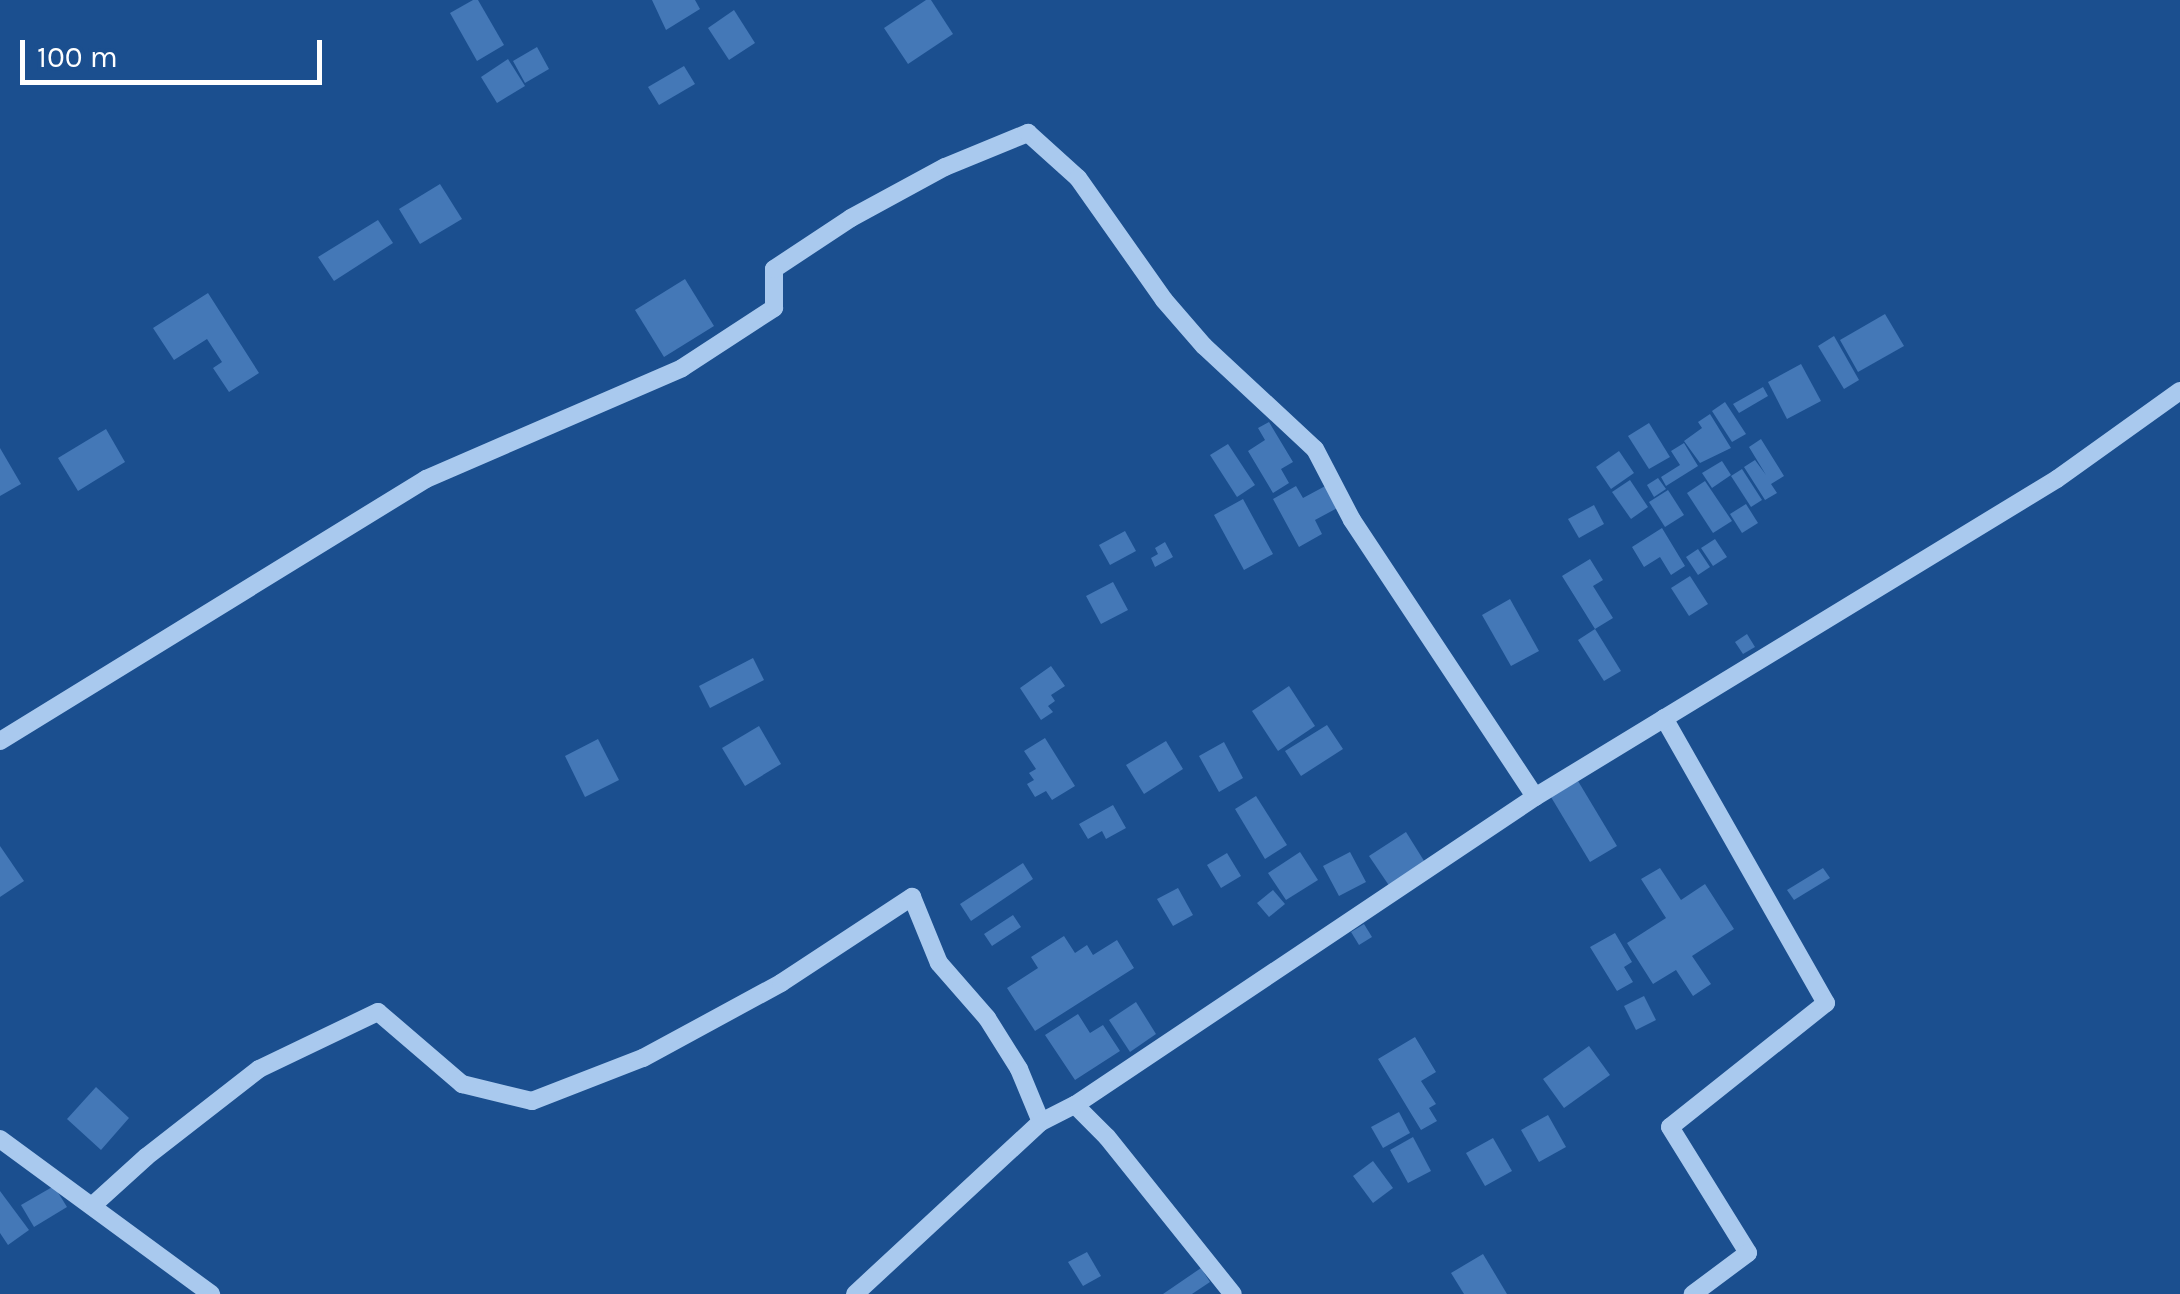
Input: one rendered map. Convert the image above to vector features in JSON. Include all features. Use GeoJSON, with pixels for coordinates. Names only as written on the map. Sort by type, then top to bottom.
{"type":"FeatureCollection","features":[{"type":"Feature","properties":{"kind":"street"},"geometry":{"type":"LineString","coordinates":[[0,742],[426,479],[682,368],[774,308],[774,269],[850,218],[945,168],[1028,133],[1078,178],[1164,300],[1204,346],[1315,449],[1352,520],[1535,798]]}},
{"type":"Feature","properties":{"kind":"street"},"geometry":{"type":"LineString","coordinates":[[855,1294],[1041,1122],[1075,1105],[1535,798],[2056,478],[2180,392]]}},
{"type":"Feature","properties":{"kind":"street"},"geometry":{"type":"LineString","coordinates":[[1664,718],[1826,1003],[1670,1127],[1748,1253],[1693,1294]]}},
{"type":"Feature","properties":{"kind":"street"},"geometry":{"type":"LineString","coordinates":[[92,1206],[146,1157],[259,1069],[378,1012],[462,1084],[532,1101],[643,1058],[781,982],[912,897],[939,963],[987,1018],[1019,1069],[1041,1122]]}},
{"type":"Feature","properties":{"kind":"street"},"geometry":{"type":"LineString","coordinates":[[1075,1105],[1108,1138],[1234,1294]]}},
{"type":"Feature","properties":{"kind":"street"},"geometry":{"type":"LineString","coordinates":[[0,1139],[211,1294]]}},
{"type":"Feature","properties":{"kind":"building"},"geometry":{"type":"Polygon","coordinates":[[[478,0],[504,45],[477,61],[450,13],[478,0]]]}},
{"type":"Feature","properties":{"kind":"building"},"geometry":{"type":"Polygon","coordinates":[[[652,0],[695,0],[700,9],[666,30],[652,0]]]}},
{"type":"Feature","properties":{"kind":"building"},"geometry":{"type":"Polygon","coordinates":[[[931,0],[953,34],[908,64],[884,28],[931,0]]]}},
{"type":"Feature","properties":{"kind":"building"},"geometry":{"type":"Polygon","coordinates":[[[734,10],[755,43],[729,60],[708,28],[734,10]]]}},
{"type":"Feature","properties":{"kind":"building"},"geometry":{"type":"Polygon","coordinates":[[[537,47],[549,69],[525,83],[513,61],[537,47]]]}},
{"type":"Feature","properties":{"kind":"building"},"geometry":{"type":"Polygon","coordinates":[[[508,59],[525,86],[497,103],[481,77],[508,59]]]}},
{"type":"Feature","properties":{"kind":"building"},"geometry":{"type":"Polygon","coordinates":[[[684,66],[695,84],[659,105],[648,87],[684,66]]]}},
{"type":"Feature","properties":{"kind":"building"},"geometry":{"type":"Polygon","coordinates":[[[440,184],[462,219],[420,244],[399,209],[440,184]]]}},
{"type":"Feature","properties":{"kind":"building"},"geometry":{"type":"Polygon","coordinates":[[[378,220],[393,243],[334,281],[318,257],[378,220]]]}},
{"type":"Feature","properties":{"kind":"building"},"geometry":{"type":"Polygon","coordinates":[[[685,279],[714,326],[664,357],[635,310],[685,279]]]}},
{"type":"Feature","properties":{"kind":"building"},"geometry":{"type":"Polygon","coordinates":[[[208,293],[259,373],[229,392],[213,368],[222,362],[207,339],[174,360],[153,328],[208,293]]]}},
{"type":"Feature","properties":{"kind":"building"},"geometry":{"type":"Polygon","coordinates":[[[1885,314],[1904,346],[1858,372],[1840,340],[1885,314]]]}},
{"type":"Feature","properties":{"kind":"building"},"geometry":{"type":"Polygon","coordinates":[[[1834,336],[1859,380],[1844,389],[1818,346],[1834,336]]]}},
{"type":"Feature","properties":{"kind":"building"},"geometry":{"type":"Polygon","coordinates":[[[1801,364],[1821,401],[1787,419],[1768,382],[1801,364]]]}},
{"type":"Feature","properties":{"kind":"building"},"geometry":{"type":"Polygon","coordinates":[[[1763,387],[1768,396],[1739,413],[1733,404],[1763,387]]]}},
{"type":"Feature","properties":{"kind":"building"},"geometry":{"type":"Polygon","coordinates":[[[1725,402],[1746,434],[1732,442],[1712,411],[1725,402]]]}},
{"type":"Feature","properties":{"kind":"building"},"geometry":{"type":"Polygon","coordinates":[[[1710,414],[1731,448],[1700,463],[1684,441],[1702,428],[1698,422],[1710,414]]]}},
{"type":"Feature","properties":{"kind":"building"},"geometry":{"type":"Polygon","coordinates":[[[1269,422],[1293,462],[1281,469],[1289,483],[1273,493],[1248,451],[1265,440],[1258,428],[1269,422]]]}},
{"type":"Feature","properties":{"kind":"building"},"geometry":{"type":"Polygon","coordinates":[[[1649,423],[1670,457],[1649,469],[1628,436],[1649,423]]]}},
{"type":"Feature","properties":{"kind":"building"},"geometry":{"type":"Polygon","coordinates":[[[106,429],[125,462],[78,491],[58,458],[106,429]]]}},
{"type":"Feature","properties":{"kind":"building"},"geometry":{"type":"Polygon","coordinates":[[[1761,439],[1784,476],[1771,484],[1777,493],[1765,500],[1744,467],[1755,460],[1766,475],[1749,447],[1761,439]]]}},
{"type":"Feature","properties":{"kind":"building"},"geometry":{"type":"Polygon","coordinates":[[[1684,443],[1698,466],[1666,486],[1661,477],[1680,465],[1671,451],[1684,443]]]}},
{"type":"Feature","properties":{"kind":"building"},"geometry":{"type":"Polygon","coordinates":[[[1228,444],[1255,485],[1237,497],[1210,455],[1228,444]]]}},
{"type":"Feature","properties":{"kind":"building"},"geometry":{"type":"Polygon","coordinates":[[[0,448],[21,484],[0,496],[0,448]]]}},
{"type":"Feature","properties":{"kind":"building"},"geometry":{"type":"Polygon","coordinates":[[[1619,451],[1634,473],[1611,489],[1596,467],[1619,451]]]}},
{"type":"Feature","properties":{"kind":"building"},"geometry":{"type":"Polygon","coordinates":[[[1722,461],[1731,475],[1712,488],[1702,473],[1722,461]]]}},
{"type":"Feature","properties":{"kind":"building"},"geometry":{"type":"Polygon","coordinates":[[[1742,469],[1762,500],[1751,507],[1731,476],[1742,469]]]}},
{"type":"Feature","properties":{"kind":"building"},"geometry":{"type":"Polygon","coordinates":[[[1658,478],[1666,489],[1654,497],[1647,485],[1658,478]]]}},
{"type":"Feature","properties":{"kind":"building"},"geometry":{"type":"Polygon","coordinates":[[[1630,480],[1648,507],[1631,519],[1612,492],[1630,480]]]}},
{"type":"Feature","properties":{"kind":"building"},"geometry":{"type":"Polygon","coordinates":[[[1705,481],[1732,521],[1713,533],[1687,493],[1705,481]]]}},
{"type":"Feature","properties":{"kind":"building"},"geometry":{"type":"Polygon","coordinates":[[[1329,484],[1341,506],[1315,520],[1322,534],[1299,547],[1273,499],[1296,486],[1303,498],[1329,484]]]}},
{"type":"Feature","properties":{"kind":"building"},"geometry":{"type":"Polygon","coordinates":[[[1668,490],[1684,515],[1665,527],[1649,502],[1668,490]]]}},
{"type":"Feature","properties":{"kind":"building"},"geometry":{"type":"Polygon","coordinates":[[[1243,499],[1273,554],[1244,570],[1214,515],[1243,499]]]}},
{"type":"Feature","properties":{"kind":"building"},"geometry":{"type":"Polygon","coordinates":[[[1746,504],[1758,523],[1742,533],[1730,514],[1746,504]]]}},
{"type":"Feature","properties":{"kind":"building"},"geometry":{"type":"Polygon","coordinates":[[[1594,505],[1604,524],[1579,538],[1568,519],[1594,505]]]}},
{"type":"Feature","properties":{"kind":"building"},"geometry":{"type":"Polygon","coordinates":[[[1662,528],[1685,566],[1671,575],[1660,557],[1644,567],[1632,547],[1662,528]]]}},
{"type":"Feature","properties":{"kind":"building"},"geometry":{"type":"Polygon","coordinates":[[[1125,531],[1136,551],[1110,565],[1099,545],[1125,531]]]}},
{"type":"Feature","properties":{"kind":"building"},"geometry":{"type":"Polygon","coordinates":[[[1715,539],[1727,557],[1713,566],[1701,548],[1715,539]]]}},
{"type":"Feature","properties":{"kind":"building"},"geometry":{"type":"Polygon","coordinates":[[[1165,542],[1173,557],[1155,567],[1151,558],[1158,554],[1155,548],[1165,542]]]}},
{"type":"Feature","properties":{"kind":"building"},"geometry":{"type":"Polygon","coordinates":[[[1698,549],[1710,567],[1698,575],[1686,557],[1698,549]]]}},
{"type":"Feature","properties":{"kind":"building"},"geometry":{"type":"Polygon","coordinates":[[[1590,559],[1603,580],[1593,586],[1613,618],[1595,629],[1562,576],[1590,559]]]}},
{"type":"Feature","properties":{"kind":"building"},"geometry":{"type":"Polygon","coordinates":[[[1690,576],[1708,604],[1689,616],[1671,588],[1690,576]]]}},
{"type":"Feature","properties":{"kind":"building"},"geometry":{"type":"Polygon","coordinates":[[[1113,582],[1128,610],[1101,624],[1086,596],[1113,582]]]}},
{"type":"Feature","properties":{"kind":"building"},"geometry":{"type":"Polygon","coordinates":[[[1510,599],[1539,651],[1511,666],[1482,615],[1510,599]]]}},
{"type":"Feature","properties":{"kind":"building"},"geometry":{"type":"Polygon","coordinates":[[[1595,629],[1621,671],[1604,681],[1578,640],[1595,629]]]}},
{"type":"Feature","properties":{"kind":"building"},"geometry":{"type":"Polygon","coordinates":[[[1747,634],[1755,647],[1743,654],[1735,642],[1747,634]]]}},
{"type":"Feature","properties":{"kind":"building"},"geometry":{"type":"Polygon","coordinates":[[[753,658],[764,680],[710,708],[699,686],[753,658]]]}},
{"type":"Feature","properties":{"kind":"building"},"geometry":{"type":"Polygon","coordinates":[[[1051,666],[1065,686],[1051,695],[1055,701],[1048,706],[1053,712],[1041,720],[1020,688],[1051,666]]]}},
{"type":"Feature","properties":{"kind":"building"},"geometry":{"type":"Polygon","coordinates":[[[1289,686],[1315,726],[1278,751],[1252,711],[1289,686]]]}},
{"type":"Feature","properties":{"kind":"building"},"geometry":{"type":"Polygon","coordinates":[[[1327,725],[1343,749],[1301,776],[1285,751],[1327,725]]]}},
{"type":"Feature","properties":{"kind":"building"},"geometry":{"type":"Polygon","coordinates":[[[759,726],[781,764],[745,786],[722,748],[759,726]]]}},
{"type":"Feature","properties":{"kind":"building"},"geometry":{"type":"Polygon","coordinates":[[[1045,738],[1075,786],[1052,800],[1046,791],[1035,797],[1027,784],[1034,780],[1029,773],[1036,769],[1024,751],[1045,738]]]}},
{"type":"Feature","properties":{"kind":"building"},"geometry":{"type":"Polygon","coordinates":[[[598,739],[619,780],[585,797],[565,756],[598,739]]]}},
{"type":"Feature","properties":{"kind":"building"},"geometry":{"type":"Polygon","coordinates":[[[1166,741],[1183,769],[1144,794],[1126,765],[1166,741]]]}},
{"type":"Feature","properties":{"kind":"building"},"geometry":{"type":"Polygon","coordinates":[[[1224,742],[1243,778],[1219,792],[1199,756],[1224,742]]]}},
{"type":"Feature","properties":{"kind":"building"},"geometry":{"type":"Polygon","coordinates":[[[1578,781],[1617,846],[1590,862],[1551,797],[1578,781]]]}},
{"type":"Feature","properties":{"kind":"building"},"geometry":{"type":"Polygon","coordinates":[[[1256,796],[1287,845],[1265,859],[1235,809],[1256,796]]]}},
{"type":"Feature","properties":{"kind":"building"},"geometry":{"type":"Polygon","coordinates":[[[1113,805],[1126,828],[1106,839],[1102,831],[1088,839],[1079,824],[1113,805]]]}},
{"type":"Feature","properties":{"kind":"building"},"geometry":{"type":"Polygon","coordinates":[[[1406,832],[1426,864],[1390,887],[1369,856],[1406,832]]]}},
{"type":"Feature","properties":{"kind":"building"},"geometry":{"type":"Polygon","coordinates":[[[0,846],[24,881],[0,897],[0,846]]]}},
{"type":"Feature","properties":{"kind":"building"},"geometry":{"type":"Polygon","coordinates":[[[1300,852],[1318,880],[1286,900],[1268,873],[1300,852]]]}},
{"type":"Feature","properties":{"kind":"building"},"geometry":{"type":"Polygon","coordinates":[[[1350,852],[1366,882],[1339,896],[1323,866],[1350,852]]]}},
{"type":"Feature","properties":{"kind":"building"},"geometry":{"type":"Polygon","coordinates":[[[1227,853],[1241,876],[1221,888],[1207,865],[1227,853]]]}},
{"type":"Feature","properties":{"kind":"building"},"geometry":{"type":"Polygon","coordinates":[[[1023,863],[1033,879],[971,921],[960,904],[1023,863]]]}},
{"type":"Feature","properties":{"kind":"building"},"geometry":{"type":"Polygon","coordinates":[[[1660,868],[1681,900],[1705,884],[1734,929],[1692,956],[1711,984],[1693,996],[1676,970],[1653,984],[1627,943],[1666,918],[1641,879],[1660,868]]]}},
{"type":"Feature","properties":{"kind":"building"},"geometry":{"type":"Polygon","coordinates":[[[1823,868],[1830,878],[1794,900],[1787,890],[1823,868]]]}},
{"type":"Feature","properties":{"kind":"building"},"geometry":{"type":"Polygon","coordinates":[[[1178,888],[1193,915],[1173,926],[1157,899],[1178,888]]]}},
{"type":"Feature","properties":{"kind":"building"},"geometry":{"type":"Polygon","coordinates":[[[1273,890],[1285,904],[1269,917],[1257,903],[1273,890]]]}},
{"type":"Feature","properties":{"kind":"building"},"geometry":{"type":"Polygon","coordinates":[[[1013,915],[1021,927],[992,946],[984,934],[1013,915]]]}},
{"type":"Feature","properties":{"kind":"building"},"geometry":{"type":"Polygon","coordinates":[[[1364,924],[1372,937],[1359,945],[1351,932],[1364,924]]]}},
{"type":"Feature","properties":{"kind":"building"},"geometry":{"type":"Polygon","coordinates":[[[1615,933],[1632,962],[1624,967],[1633,982],[1617,991],[1590,947],[1615,933]]]}},
{"type":"Feature","properties":{"kind":"building"},"geometry":{"type":"Polygon","coordinates":[[[1064,936],[1075,953],[1087,945],[1093,955],[1117,940],[1134,968],[1035,1031],[1007,988],[1038,968],[1031,957],[1064,936]]]}},
{"type":"Feature","properties":{"kind":"building"},"geometry":{"type":"Polygon","coordinates":[[[1644,996],[1656,1020],[1636,1030],[1624,1006],[1644,996]]]}},
{"type":"Feature","properties":{"kind":"building"},"geometry":{"type":"Polygon","coordinates":[[[1136,1002],[1156,1034],[1130,1052],[1109,1020],[1136,1002]]]}},
{"type":"Feature","properties":{"kind":"building"},"geometry":{"type":"Polygon","coordinates":[[[1078,1014],[1090,1033],[1103,1025],[1120,1051],[1075,1080],[1045,1035],[1078,1014]]]}},
{"type":"Feature","properties":{"kind":"building"},"geometry":{"type":"Polygon","coordinates":[[[1415,1037],[1436,1072],[1421,1081],[1436,1104],[1429,1108],[1437,1121],[1421,1130],[1378,1059],[1415,1037]]]}},
{"type":"Feature","properties":{"kind":"building"},"geometry":{"type":"Polygon","coordinates":[[[1589,1046],[1610,1075],[1564,1108],[1543,1079],[1589,1046]]]}},
{"type":"Feature","properties":{"kind":"building"},"geometry":{"type":"Polygon","coordinates":[[[96,1087],[129,1118],[101,1150],[67,1119],[96,1087]]]}},
{"type":"Feature","properties":{"kind":"building"},"geometry":{"type":"Polygon","coordinates":[[[1399,1112],[1410,1133],[1383,1148],[1371,1127],[1399,1112]]]}},
{"type":"Feature","properties":{"kind":"building"},"geometry":{"type":"Polygon","coordinates":[[[1548,1115],[1566,1147],[1539,1162],[1521,1130],[1548,1115]]]}},
{"type":"Feature","properties":{"kind":"building"},"geometry":{"type":"Polygon","coordinates":[[[1413,1137],[1431,1171],[1408,1183],[1390,1150],[1413,1137]]]}},
{"type":"Feature","properties":{"kind":"building"},"geometry":{"type":"Polygon","coordinates":[[[1493,1138],[1512,1171],[1485,1186],[1466,1153],[1493,1138]]]}},
{"type":"Feature","properties":{"kind":"building"},"geometry":{"type":"Polygon","coordinates":[[[1373,1161],[1393,1188],[1373,1203],[1353,1176],[1373,1161]]]}},
{"type":"Feature","properties":{"kind":"building"},"geometry":{"type":"Polygon","coordinates":[[[54,1186],[67,1207],[34,1227],[21,1205],[54,1186]]]}},
{"type":"Feature","properties":{"kind":"building"},"geometry":{"type":"Polygon","coordinates":[[[0,1191],[29,1230],[8,1245],[0,1233],[0,1191]]]}},
{"type":"Feature","properties":{"kind":"building"},"geometry":{"type":"Polygon","coordinates":[[[1087,1252],[1101,1276],[1083,1286],[1068,1262],[1087,1252]]]}},
{"type":"Feature","properties":{"kind":"building"},"geometry":{"type":"Polygon","coordinates":[[[1483,1254],[1507,1294],[1464,1294],[1451,1273],[1483,1254]]]}},
{"type":"Feature","properties":{"kind":"building"},"geometry":{"type":"Polygon","coordinates":[[[1201,1268],[1210,1282],[1192,1294],[1163,1294],[1201,1268]]]}}]}
